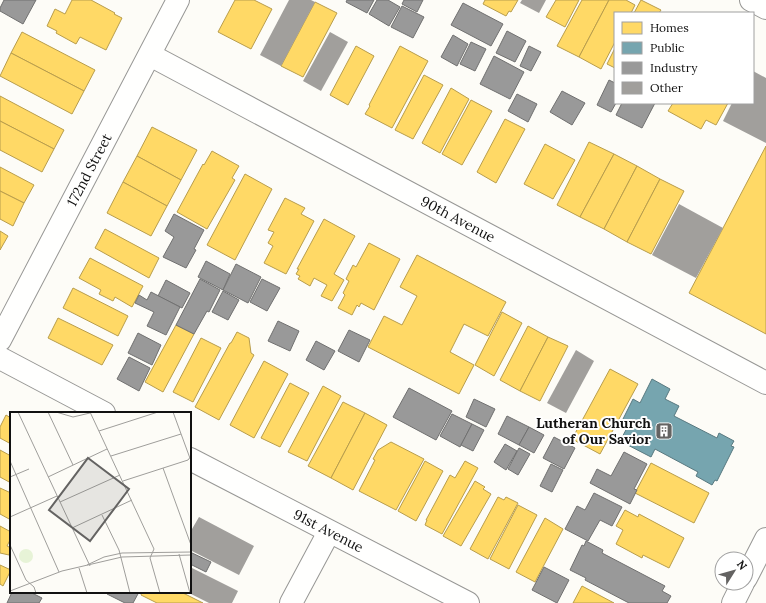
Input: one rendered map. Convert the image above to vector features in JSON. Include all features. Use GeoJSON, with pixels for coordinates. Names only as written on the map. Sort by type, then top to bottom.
{"type":"FeatureCollection","features":[{"type":"Feature","properties":{"kind":"street","name":"172nd Street"},"geometry":{"type":"LineString","coordinates":[[0,340],[178,0]]}},
{"type":"Feature","properties":{"kind":"street"},"geometry":{"type":"LineString","coordinates":[[751,0],[766,8]]}},
{"type":"Feature","properties":{"kind":"street","name":"90th Avenue"},"geometry":{"type":"LineString","coordinates":[[150,55],[766,383]]}},
{"type":"Feature","properties":{"kind":"street"},"geometry":{"type":"LineString","coordinates":[[0,358],[102,412]]}},
{"type":"Feature","properties":{"kind":"street","name":"91st Avenue"},"geometry":{"type":"LineString","coordinates":[[191,459],[329,532],[468,603]]}},
{"type":"Feature","properties":{"kind":"street"},"geometry":{"type":"LineString","coordinates":[[291,603],[329,532]]}},
{"type":"Feature","properties":{"kind":"street"},"geometry":{"type":"LineString","coordinates":[[754,562],[766,539]]}},
{"type":"Feature","properties":{"kind":"street"},"geometry":{"type":"LineString","coordinates":[[733,603],[739,591]]}},
{"type":"Feature","properties":{"kind":"building: Homes"},"geometry":{"type":"Polygon","coordinates":[[[72,0],[91,0],[122,18],[106,50],[80,37],[76,44],[56,33],[57,31],[47,26],[55,9],[65,14],[72,0]]]}},
{"type":"Feature","properties":{"kind":"building: Homes"},"geometry":{"type":"Polygon","coordinates":[[[235,0],[254,0],[272,9],[251,49],[218,32],[235,0]]]}},
{"type":"Feature","properties":{"kind":"building: Homes"},"geometry":{"type":"Polygon","coordinates":[[[485,0],[518,0],[511,12],[509,11],[506,16],[483,4],[485,0]]]}},
{"type":"Feature","properties":{"kind":"building: Homes"},"geometry":{"type":"Polygon","coordinates":[[[556,0],[579,0],[565,27],[546,17],[556,0]]]}},
{"type":"Feature","properties":{"kind":"building: Homes"},"geometry":{"type":"Polygon","coordinates":[[[582,0],[609,0],[579,57],[557,46],[582,0]]]}},
{"type":"Feature","properties":{"kind":"building: Homes"},"geometry":{"type":"Polygon","coordinates":[[[609,0],[626,0],[635,5],[632,12],[614,12],[614,44],[601,69],[579,57],[609,0]]]}},
{"type":"Feature","properties":{"kind":"building: Homes"},"geometry":{"type":"Polygon","coordinates":[[[641,0],[661,10],[660,12],[635,12],[641,0]]]}},
{"type":"Feature","properties":{"kind":"building: Homes"},"geometry":{"type":"Polygon","coordinates":[[[315,2],[337,13],[303,77],[281,66],[315,2]]]}},
{"type":"Feature","properties":{"kind":"building: Homes"},"geometry":{"type":"Polygon","coordinates":[[[22,32],[95,70],[84,91],[11,53],[22,32]]]}},
{"type":"Feature","properties":{"kind":"building: Homes"},"geometry":{"type":"Polygon","coordinates":[[[356,46],[374,56],[348,105],[330,95],[356,46]]]}},
{"type":"Feature","properties":{"kind":"building: Homes"},"geometry":{"type":"Polygon","coordinates":[[[400,46],[428,61],[392,128],[365,114],[400,46]]]}},
{"type":"Feature","properties":{"kind":"building: Homes"},"geometry":{"type":"Polygon","coordinates":[[[614,50],[614,68],[607,64],[614,50]]]}},
{"type":"Feature","properties":{"kind":"building: Homes"},"geometry":{"type":"Polygon","coordinates":[[[11,53],[84,91],[72,114],[0,76],[11,53]]]}},
{"type":"Feature","properties":{"kind":"building: Homes"},"geometry":{"type":"Polygon","coordinates":[[[424,75],[443,85],[413,139],[395,130],[424,75]]]}},
{"type":"Feature","properties":{"kind":"building: Homes"},"geometry":{"type":"Polygon","coordinates":[[[451,88],[469,99],[440,153],[422,143],[451,88]]]}},
{"type":"Feature","properties":{"kind":"building: Homes"},"geometry":{"type":"Polygon","coordinates":[[[0,96],[64,130],[54,149],[0,121],[0,96]]]}},
{"type":"Feature","properties":{"kind":"building: Homes"},"geometry":{"type":"Polygon","coordinates":[[[471,100],[492,111],[462,165],[442,154],[471,100]]]}},
{"type":"Feature","properties":{"kind":"building: Homes"},"geometry":{"type":"Polygon","coordinates":[[[672,104],[727,104],[716,125],[706,120],[701,129],[668,111],[672,104]]]}},
{"type":"Feature","properties":{"kind":"building: Homes"},"geometry":{"type":"Polygon","coordinates":[[[505,119],[525,129],[496,183],[477,172],[505,119]]]}},
{"type":"Feature","properties":{"kind":"building: Homes"},"geometry":{"type":"Polygon","coordinates":[[[0,121],[54,149],[42,172],[0,150],[0,121]]]}},
{"type":"Feature","properties":{"kind":"building: Homes"},"geometry":{"type":"Polygon","coordinates":[[[152,127],[197,150],[181,180],[137,156],[152,127]]]}},
{"type":"Feature","properties":{"kind":"building: Homes"},"geometry":{"type":"Polygon","coordinates":[[[589,142],[614,154],[580,217],[557,205],[589,142]]]}},
{"type":"Feature","properties":{"kind":"building: Homes"},"geometry":{"type":"Polygon","coordinates":[[[545,144],[575,160],[553,199],[524,184],[545,144]]]}},
{"type":"Feature","properties":{"kind":"building: Homes"},"geometry":{"type":"Polygon","coordinates":[[[766,146],[766,334],[689,293],[766,146]]]}},
{"type":"Feature","properties":{"kind":"building: Homes"},"geometry":{"type":"Polygon","coordinates":[[[212,151],[239,166],[232,178],[235,180],[207,229],[177,212],[203,164],[204,165],[212,151]]]}},
{"type":"Feature","properties":{"kind":"building: Homes"},"geometry":{"type":"Polygon","coordinates":[[[614,154],[637,166],[604,229],[580,217],[614,154]]]}},
{"type":"Feature","properties":{"kind":"building: Homes"},"geometry":{"type":"Polygon","coordinates":[[[137,156],[181,180],[167,206],[123,182],[137,156]]]}},
{"type":"Feature","properties":{"kind":"building: Homes"},"geometry":{"type":"Polygon","coordinates":[[[637,166],[660,179],[627,242],[604,229],[637,166]]]}},
{"type":"Feature","properties":{"kind":"building: Homes"},"geometry":{"type":"Polygon","coordinates":[[[0,167],[34,185],[24,203],[0,191],[0,167]]]}},
{"type":"Feature","properties":{"kind":"building: Homes"},"geometry":{"type":"Polygon","coordinates":[[[245,174],[272,189],[235,260],[207,245],[245,174]]]}},
{"type":"Feature","properties":{"kind":"building: Homes"},"geometry":{"type":"Polygon","coordinates":[[[660,179],[684,191],[651,254],[627,242],[660,179]]]}},
{"type":"Feature","properties":{"kind":"building: Homes"},"geometry":{"type":"Polygon","coordinates":[[[123,182],[167,206],[151,236],[107,213],[123,182]]]}},
{"type":"Feature","properties":{"kind":"building: Homes"},"geometry":{"type":"Polygon","coordinates":[[[0,191],[24,203],[13,226],[0,219],[0,191]]]}},
{"type":"Feature","properties":{"kind":"building: Homes"},"geometry":{"type":"Polygon","coordinates":[[[285,198],[305,208],[301,214],[314,221],[286,274],[264,263],[273,246],[268,243],[274,232],[268,230],[285,198]]]}},
{"type":"Feature","properties":{"kind":"building: Homes"},"geometry":{"type":"Polygon","coordinates":[[[324,219],[355,236],[334,274],[344,280],[332,301],[321,296],[327,285],[314,278],[310,286],[298,279],[300,276],[296,274],[299,269],[297,269],[324,219]]]}},
{"type":"Feature","properties":{"kind":"building: Homes"},"geometry":{"type":"Polygon","coordinates":[[[105,229],[159,258],[149,278],[95,248],[105,229]]]}},
{"type":"Feature","properties":{"kind":"building: Homes"},"geometry":{"type":"Polygon","coordinates":[[[0,231],[8,236],[0,250],[0,231]]]}},
{"type":"Feature","properties":{"kind":"building: Homes"},"geometry":{"type":"Polygon","coordinates":[[[369,243],[400,259],[374,310],[361,303],[359,307],[357,305],[352,315],[338,308],[345,295],[343,293],[349,281],[346,279],[353,265],[356,267],[369,243]]]}},
{"type":"Feature","properties":{"kind":"building: Homes"},"geometry":{"type":"Polygon","coordinates":[[[417,255],[506,302],[488,336],[464,324],[450,352],[474,365],[459,394],[368,347],[384,316],[402,325],[417,296],[400,287],[417,255]]]}},
{"type":"Feature","properties":{"kind":"building: Homes"},"geometry":{"type":"Polygon","coordinates":[[[90,258],[143,286],[132,307],[115,297],[113,301],[99,294],[101,290],[79,278],[90,258]]]}},
{"type":"Feature","properties":{"kind":"building: Homes"},"geometry":{"type":"Polygon","coordinates":[[[73,288],[128,316],[118,336],[63,308],[73,288]]]}},
{"type":"Feature","properties":{"kind":"building: Homes"},"geometry":{"type":"Polygon","coordinates":[[[502,312],[522,323],[494,376],[475,365],[502,312]]]}},
{"type":"Feature","properties":{"kind":"building: Homes"},"geometry":{"type":"Polygon","coordinates":[[[58,318],[113,345],[102,365],[48,338],[58,318]]]}},
{"type":"Feature","properties":{"kind":"building: Homes"},"geometry":{"type":"Polygon","coordinates":[[[176,325],[194,334],[163,392],[145,382],[176,325]]]}},
{"type":"Feature","properties":{"kind":"building: Homes"},"geometry":{"type":"Polygon","coordinates":[[[528,326],[548,337],[520,391],[500,380],[528,326]]]}},
{"type":"Feature","properties":{"kind":"building: Homes"},"geometry":{"type":"Polygon","coordinates":[[[237,332],[249,338],[251,353],[254,355],[219,420],[195,407],[237,332]]]}},
{"type":"Feature","properties":{"kind":"building: Homes"},"geometry":{"type":"Polygon","coordinates":[[[548,337],[568,346],[540,401],[520,391],[548,337]]]}},
{"type":"Feature","properties":{"kind":"building: Homes"},"geometry":{"type":"Polygon","coordinates":[[[201,338],[221,348],[193,402],[173,392],[201,338]]]}},
{"type":"Feature","properties":{"kind":"building: Homes"},"geometry":{"type":"Polygon","coordinates":[[[264,361],[288,374],[254,438],[230,425],[264,361]]]}},
{"type":"Feature","properties":{"kind":"building: Homes"},"geometry":{"type":"Polygon","coordinates":[[[610,369],[638,384],[600,454],[572,439],[610,369]]]}},
{"type":"Feature","properties":{"kind":"building: Homes"},"geometry":{"type":"Polygon","coordinates":[[[290,383],[309,393],[280,447],[261,438],[290,383]]]}},
{"type":"Feature","properties":{"kind":"building: Homes"},"geometry":{"type":"Polygon","coordinates":[[[323,386],[341,396],[307,461],[288,452],[323,386]]]}},
{"type":"Feature","properties":{"kind":"building: Homes"},"geometry":{"type":"Polygon","coordinates":[[[343,402],[365,413],[331,478],[308,466],[343,402]]]}},
{"type":"Feature","properties":{"kind":"building: Homes"},"geometry":{"type":"Polygon","coordinates":[[[365,413],[387,425],[353,490],[331,478],[365,413]]]}},
{"type":"Feature","properties":{"kind":"building: Homes"},"geometry":{"type":"Polygon","coordinates":[[[6,415],[10,417],[10,443],[0,438],[0,427],[6,415]]]}},
{"type":"Feature","properties":{"kind":"building: Homes"},"geometry":{"type":"Polygon","coordinates":[[[391,442],[424,459],[396,510],[359,491],[375,460],[373,459],[378,450],[391,442]]]}},
{"type":"Feature","properties":{"kind":"building: Homes"},"geometry":{"type":"Polygon","coordinates":[[[0,450],[10,455],[10,482],[0,477],[0,450]]]}},
{"type":"Feature","properties":{"kind":"building: Homes"},"geometry":{"type":"Polygon","coordinates":[[[425,461],[443,471],[416,521],[398,511],[425,461]]]}},
{"type":"Feature","properties":{"kind":"building: Homes"},"geometry":{"type":"Polygon","coordinates":[[[465,461],[478,468],[442,534],[425,525],[426,520],[450,475],[455,478],[465,461]]]}},
{"type":"Feature","properties":{"kind":"building: Homes"},"geometry":{"type":"Polygon","coordinates":[[[651,463],[709,493],[694,523],[635,493],[651,463]]]}},
{"type":"Feature","properties":{"kind":"building: Homes"},"geometry":{"type":"Polygon","coordinates":[[[475,481],[485,487],[483,489],[491,494],[461,546],[443,536],[475,481]]]}},
{"type":"Feature","properties":{"kind":"building: Homes"},"geometry":{"type":"Polygon","coordinates":[[[0,488],[10,493],[10,519],[0,514],[0,488]]]}},
{"type":"Feature","properties":{"kind":"building: Homes"},"geometry":{"type":"Polygon","coordinates":[[[498,497],[504,500],[506,497],[518,503],[488,559],[470,549],[498,497]]]}},
{"type":"Feature","properties":{"kind":"building: Homes"},"geometry":{"type":"Polygon","coordinates":[[[518,505],[537,515],[509,569],[490,559],[518,505]]]}},
{"type":"Feature","properties":{"kind":"building: Homes"},"geometry":{"type":"Polygon","coordinates":[[[625,510],[638,517],[639,514],[684,538],[669,568],[643,555],[642,558],[616,544],[623,530],[616,526],[625,510]]]}},
{"type":"Feature","properties":{"kind":"building: Homes"},"geometry":{"type":"Polygon","coordinates":[[[545,518],[563,529],[535,582],[516,572],[545,518]]]}},
{"type":"Feature","properties":{"kind":"building: Homes"},"geometry":{"type":"Polygon","coordinates":[[[0,526],[10,531],[10,540],[7,546],[10,548],[10,552],[9,555],[0,553],[0,526]]]}},
{"type":"Feature","properties":{"kind":"building: Homes"},"geometry":{"type":"Polygon","coordinates":[[[0,565],[10,570],[10,572],[3,586],[0,584],[0,565]]]}},
{"type":"Feature","properties":{"kind":"building: Homes"},"geometry":{"type":"Polygon","coordinates":[[[582,586],[614,603],[573,603],[582,586]]]}},
{"type":"Feature","properties":{"kind":"building: Homes"},"geometry":{"type":"Polygon","coordinates":[[[142,593],[183,593],[203,603],[157,603],[141,595],[142,593]]]}},
{"type":"Feature","properties":{"kind":"building: Public","name":"Lutheran Church of Our Savior"},"geometry":{"type":"Polygon","coordinates":[[[652,379],[670,389],[665,399],[679,406],[674,416],[717,438],[719,433],[734,441],[731,446],[734,447],[717,481],[715,480],[712,485],[696,476],[698,472],[655,449],[651,457],[620,441],[627,428],[620,425],[633,399],[640,403],[652,379]]]}},
{"type":"Feature","properties":{"kind":"building: Industry"},"geometry":{"type":"Polygon","coordinates":[[[4,0],[36,0],[23,24],[0,11],[4,0]]]}},
{"type":"Feature","properties":{"kind":"building: Industry"},"geometry":{"type":"Polygon","coordinates":[[[347,0],[374,0],[367,13],[346,2],[347,0]]]}},
{"type":"Feature","properties":{"kind":"building: Industry"},"geometry":{"type":"Polygon","coordinates":[[[377,0],[388,0],[400,7],[389,26],[369,14],[377,0]]]}},
{"type":"Feature","properties":{"kind":"building: Industry"},"geometry":{"type":"Polygon","coordinates":[[[404,0],[423,0],[417,12],[402,4],[404,0]]]}},
{"type":"Feature","properties":{"kind":"building: Industry"},"geometry":{"type":"Polygon","coordinates":[[[463,3],[503,24],[491,46],[451,25],[463,3]]]}},
{"type":"Feature","properties":{"kind":"building: Industry"},"geometry":{"type":"Polygon","coordinates":[[[402,6],[424,17],[413,38],[391,27],[402,6]]]}},
{"type":"Feature","properties":{"kind":"building: Industry"},"geometry":{"type":"Polygon","coordinates":[[[507,31],[526,41],[515,62],[496,53],[507,31]]]}},
{"type":"Feature","properties":{"kind":"building: Industry"},"geometry":{"type":"Polygon","coordinates":[[[453,35],[468,44],[457,66],[441,57],[453,35]]]}},
{"type":"Feature","properties":{"kind":"building: Industry"},"geometry":{"type":"Polygon","coordinates":[[[471,42],[486,49],[475,71],[460,64],[471,42]]]}},
{"type":"Feature","properties":{"kind":"building: Industry"},"geometry":{"type":"Polygon","coordinates":[[[529,46],[541,52],[531,71],[520,66],[529,46]]]}},
{"type":"Feature","properties":{"kind":"building: Industry"},"geometry":{"type":"Polygon","coordinates":[[[494,56],[524,72],[510,99],[480,84],[494,56]]]}},
{"type":"Feature","properties":{"kind":"building: Industry"},"geometry":{"type":"Polygon","coordinates":[[[609,80],[614,82],[614,104],[615,104],[611,112],[597,105],[609,80]]]}},
{"type":"Feature","properties":{"kind":"building: Industry"},"geometry":{"type":"Polygon","coordinates":[[[562,91],[585,103],[572,125],[550,112],[562,91]]]}},
{"type":"Feature","properties":{"kind":"building: Industry"},"geometry":{"type":"Polygon","coordinates":[[[517,94],[537,104],[528,122],[508,111],[517,94]]]}},
{"type":"Feature","properties":{"kind":"building: Industry"},"geometry":{"type":"Polygon","coordinates":[[[622,104],[654,104],[642,128],[616,115],[622,104]]]}},
{"type":"Feature","properties":{"kind":"building: Industry"},"geometry":{"type":"Polygon","coordinates":[[[174,214],[204,230],[194,249],[196,250],[186,268],[163,257],[174,237],[165,231],[174,214]]]}},
{"type":"Feature","properties":{"kind":"building: Industry"},"geometry":{"type":"Polygon","coordinates":[[[206,261],[230,274],[223,290],[198,277],[206,261]]]}},
{"type":"Feature","properties":{"kind":"building: Industry"},"geometry":{"type":"Polygon","coordinates":[[[236,264],[261,277],[248,303],[223,290],[236,264]]]}},
{"type":"Feature","properties":{"kind":"building: Industry"},"geometry":{"type":"Polygon","coordinates":[[[200,279],[220,290],[209,312],[207,311],[194,334],[176,325],[200,279]]]}},
{"type":"Feature","properties":{"kind":"building: Industry"},"geometry":{"type":"Polygon","coordinates":[[[262,279],[280,288],[267,311],[250,302],[262,279]]]}},
{"type":"Feature","properties":{"kind":"building: Industry"},"geometry":{"type":"Polygon","coordinates":[[[166,280],[190,293],[182,308],[158,296],[166,280]]]}},
{"type":"Feature","properties":{"kind":"building: Industry"},"geometry":{"type":"Polygon","coordinates":[[[223,291],[239,300],[228,320],[212,312],[223,291]]]}},
{"type":"Feature","properties":{"kind":"building: Industry"},"geometry":{"type":"Polygon","coordinates":[[[151,292],[180,307],[166,335],[147,326],[154,312],[135,303],[139,295],[147,300],[151,292]]]}},
{"type":"Feature","properties":{"kind":"building: Industry"},"geometry":{"type":"Polygon","coordinates":[[[278,321],[299,331],[290,351],[268,341],[278,321]]]}},
{"type":"Feature","properties":{"kind":"building: Industry"},"geometry":{"type":"Polygon","coordinates":[[[349,330],[370,340],[359,362],[338,351],[349,330]]]}},
{"type":"Feature","properties":{"kind":"building: Industry"},"geometry":{"type":"Polygon","coordinates":[[[138,333],[161,345],[152,365],[128,353],[138,333]]]}},
{"type":"Feature","properties":{"kind":"building: Industry"},"geometry":{"type":"Polygon","coordinates":[[[316,341],[335,351],[324,370],[306,360],[316,341]]]}},
{"type":"Feature","properties":{"kind":"building: Industry"},"geometry":{"type":"Polygon","coordinates":[[[129,357],[150,368],[139,391],[117,379],[129,357]]]}},
{"type":"Feature","properties":{"kind":"building: Industry"},"geometry":{"type":"Polygon","coordinates":[[[409,388],[452,411],[436,440],[393,417],[409,388]]]}},
{"type":"Feature","properties":{"kind":"building: Industry"},"geometry":{"type":"Polygon","coordinates":[[[474,399],[495,409],[486,427],[466,417],[474,399]]]}},
{"type":"Feature","properties":{"kind":"building: Industry"},"geometry":{"type":"Polygon","coordinates":[[[452,414],[472,424],[460,447],[440,436],[452,414]]]}},
{"type":"Feature","properties":{"kind":"building: Industry"},"geometry":{"type":"Polygon","coordinates":[[[507,416],[529,427],[519,445],[498,434],[507,416]]]}},
{"type":"Feature","properties":{"kind":"building: Industry"},"geometry":{"type":"Polygon","coordinates":[[[472,424],[484,430],[473,451],[461,445],[472,424]]]}},
{"type":"Feature","properties":{"kind":"building: Industry"},"geometry":{"type":"Polygon","coordinates":[[[529,427],[544,435],[534,453],[519,445],[529,427]]]}},
{"type":"Feature","properties":{"kind":"building: Industry"},"geometry":{"type":"Polygon","coordinates":[[[554,437],[575,448],[564,469],[543,458],[554,437]]]}},
{"type":"Feature","properties":{"kind":"building: Industry"},"geometry":{"type":"Polygon","coordinates":[[[505,444],[517,451],[506,470],[494,462],[505,444]]]}},
{"type":"Feature","properties":{"kind":"building: Industry"},"geometry":{"type":"Polygon","coordinates":[[[519,448],[530,454],[518,475],[508,469],[519,448]]]}},
{"type":"Feature","properties":{"kind":"building: Industry"},"geometry":{"type":"Polygon","coordinates":[[[624,452],[647,464],[634,489],[637,490],[630,504],[590,483],[597,469],[611,476],[624,452]]]}},
{"type":"Feature","properties":{"kind":"building: Industry"},"geometry":{"type":"Polygon","coordinates":[[[551,464],[563,470],[552,492],[540,486],[551,464]]]}},
{"type":"Feature","properties":{"kind":"building: Industry"},"geometry":{"type":"Polygon","coordinates":[[[594,493],[622,507],[612,526],[600,520],[588,541],[565,529],[577,506],[585,510],[594,493]]]}},
{"type":"Feature","properties":{"kind":"building: Industry"},"geometry":{"type":"Polygon","coordinates":[[[586,541],[603,550],[602,553],[665,586],[662,591],[671,596],[667,603],[629,603],[585,580],[586,578],[570,570],[582,545],[584,546],[586,541]]]}},
{"type":"Feature","properties":{"kind":"building: Industry"},"geometry":{"type":"Polygon","coordinates":[[[191,552],[211,562],[206,572],[191,564],[191,552]]]}},
{"type":"Feature","properties":{"kind":"building: Industry"},"geometry":{"type":"Polygon","coordinates":[[[544,567],[569,580],[557,603],[532,590],[544,567]]]}},
{"type":"Feature","properties":{"kind":"building: Industry"},"geometry":{"type":"Polygon","coordinates":[[[12,593],[32,593],[42,598],[39,603],[7,603],[12,593]]]}},
{"type":"Feature","properties":{"kind":"building: Industry"},"geometry":{"type":"Polygon","coordinates":[[[138,593],[133,603],[125,603],[107,594],[138,593]]]}},
{"type":"Feature","properties":{"kind":"building: Other"},"geometry":{"type":"Polygon","coordinates":[[[289,0],[311,0],[315,2],[281,66],[260,55],[289,0]]]}},
{"type":"Feature","properties":{"kind":"building: Other"},"geometry":{"type":"Polygon","coordinates":[[[522,0],[546,0],[539,13],[520,3],[522,0]]]}},
{"type":"Feature","properties":{"kind":"building: Other"},"geometry":{"type":"Polygon","coordinates":[[[330,32],[348,42],[321,91],[303,81],[330,32]]]}},
{"type":"Feature","properties":{"kind":"building: Other"},"geometry":{"type":"Polygon","coordinates":[[[754,72],[766,78],[766,143],[723,121],[732,104],[754,104],[754,72]]]}},
{"type":"Feature","properties":{"kind":"building: Other"},"geometry":{"type":"Polygon","coordinates":[[[679,204],[723,228],[696,278],[652,255],[679,204]]]}},
{"type":"Feature","properties":{"kind":"building: Other"},"geometry":{"type":"Polygon","coordinates":[[[576,350],[594,361],[566,413],[547,403],[576,350]]]}},
{"type":"Feature","properties":{"kind":"building: Other"},"geometry":{"type":"Polygon","coordinates":[[[199,517],[254,546],[239,575],[191,551],[192,529],[199,517]]]}},
{"type":"Feature","properties":{"kind":"building: Other"},"geometry":{"type":"Polygon","coordinates":[[[191,568],[238,591],[232,603],[209,603],[189,593],[191,593],[191,568]]]}},
{"type":"Feature","properties":{"kind":"place","name":"Lutheran Church of Our Savior"},"geometry":{"type":"Point","coordinates":[664,431]}}]}
